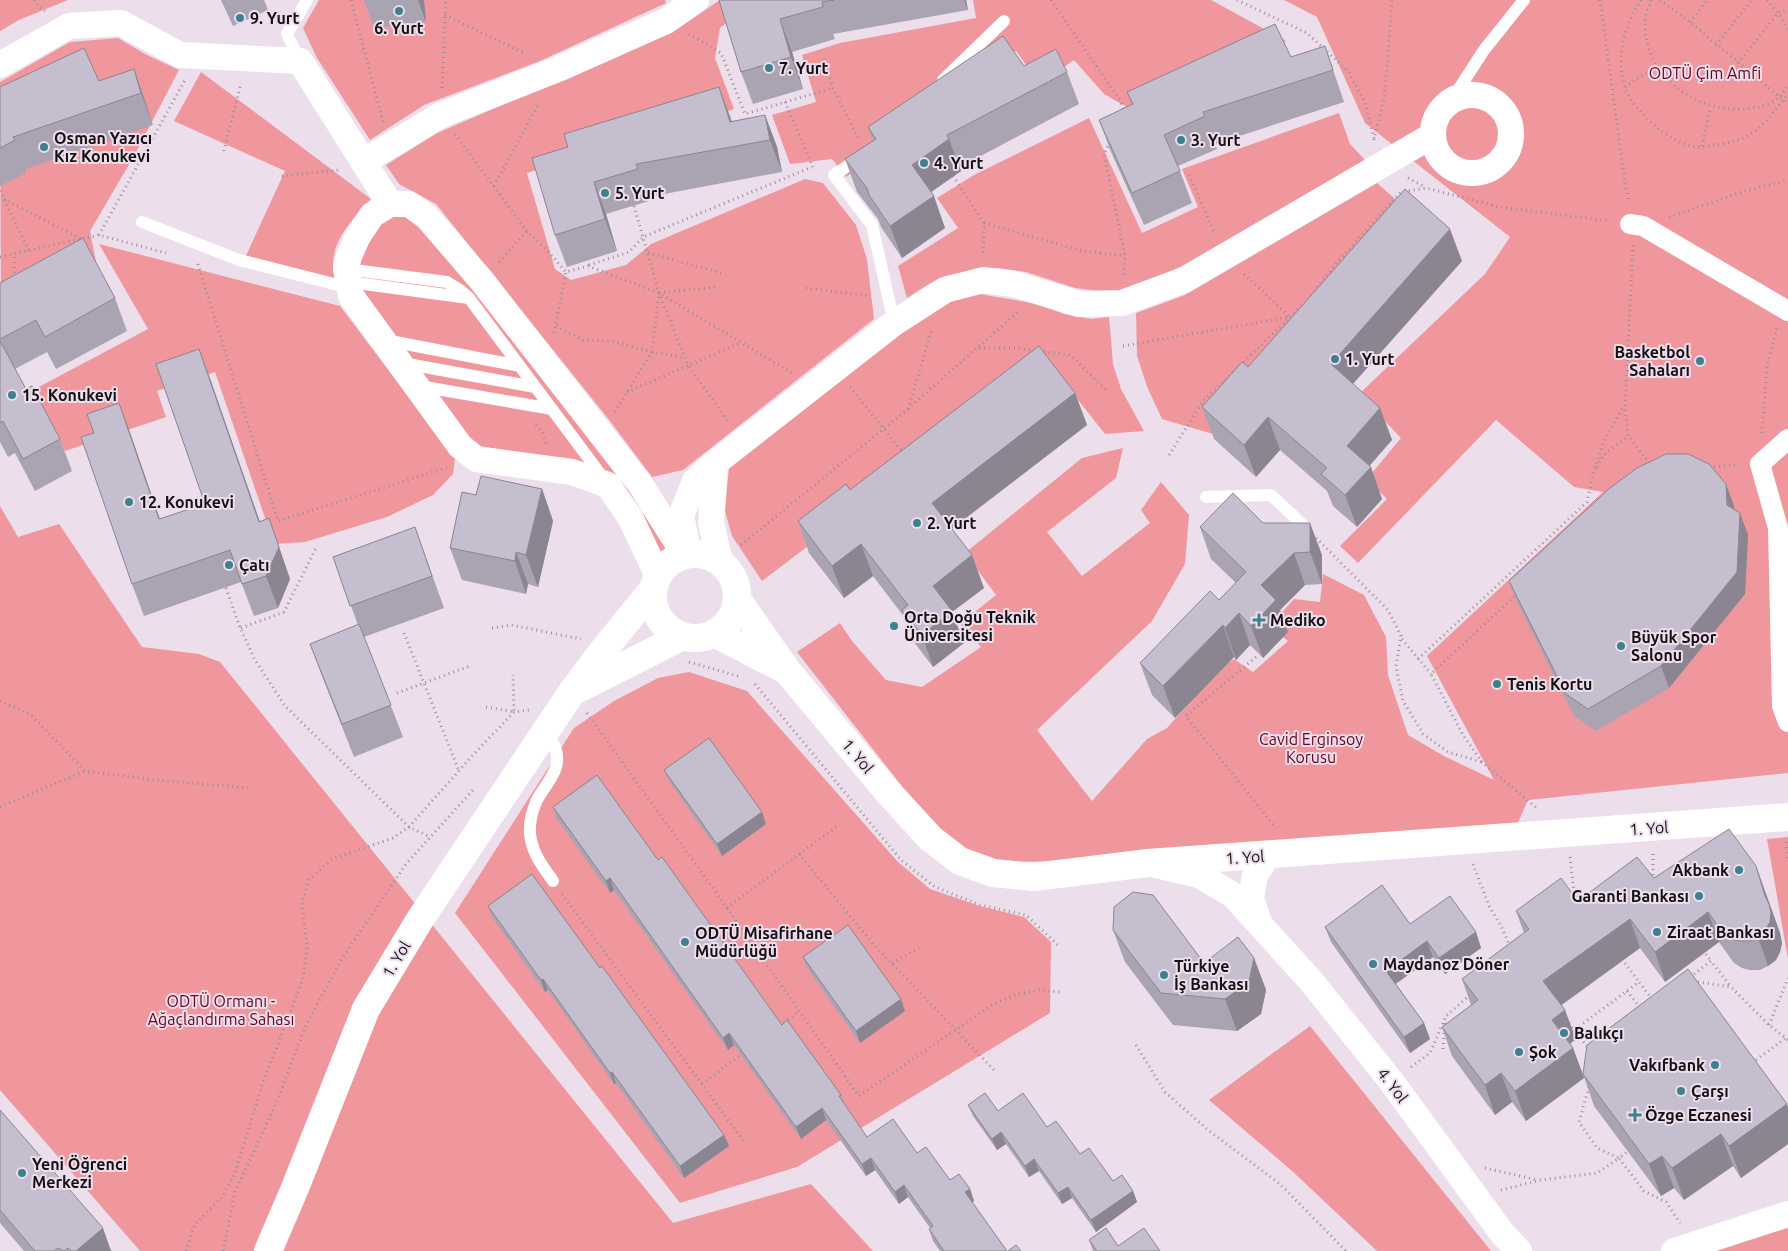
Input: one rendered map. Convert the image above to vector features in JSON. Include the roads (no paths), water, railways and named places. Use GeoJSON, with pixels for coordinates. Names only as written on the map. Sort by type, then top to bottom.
{"type":"FeatureCollection","features":[{"type":"Feature","properties":{"kind":"street"},"geometry":{"type":"LineString","coordinates":[[365,165],[389,147],[441,115],[558,69],[666,20],[696,0]]}},
{"type":"Feature","properties":{"kind":"street"},"geometry":{"type":"LineString","coordinates":[[0,65],[69,26],[121,23],[180,55],[300,61],[390,204]]}},
{"type":"Feature","properties":{"kind":"street"},"geometry":{"type":"LineString","coordinates":[[1464,96],[1478,96],[1491,100],[1502,108],[1509,120],[1512,132],[1505,156],[1497,165],[1486,171],[1474,174],[1450,167],[1441,159],[1435,148],[1433,135],[1435,122],[1441,110],[1452,101],[1464,96]]}},
{"type":"Feature","properties":{"kind":"street"},"geometry":{"type":"LineString","coordinates":[[687,554],[681,516],[696,481],[715,463],[836,368],[891,310],[945,290],[983,280],[1014,284],[1080,304],[1122,303],[1184,280],[1433,135]]}},
{"type":"Feature","properties":{"kind":"street"},"geometry":{"type":"LineString","coordinates":[[656,582],[630,517],[608,485],[572,472],[476,459],[460,446],[351,296],[348,280],[348,256],[372,215],[390,204],[409,204],[427,217],[475,290],[540,376],[601,436],[640,484],[687,554]]}},
{"type":"Feature","properties":{"kind":"street"},"geometry":{"type":"LineString","coordinates":[[1635,225],[1786,309]]}},
{"type":"Feature","properties":{"kind":"street"},"geometry":{"type":"LineString","coordinates":[[1788,439],[1760,464],[1778,528],[1782,706],[1788,722]]}},
{"type":"Feature","properties":{"kind":"street"},"geometry":{"type":"LineString","coordinates":[[715,463],[710,522],[720,562]]}},
{"type":"Feature","properties":{"kind":"street"},"geometry":{"type":"LineString","coordinates":[[687,554],[708,556],[720,562],[729,572],[735,585],[737,599],[734,612],[726,624],[714,633],[699,637],[683,636],[672,631],[663,623],[656,612],[653,600],[656,582],[664,567],[687,554]]}},
{"type":"Feature","properties":{"kind":"street","name":"1. Yol"},"geometry":{"type":"LineString","coordinates":[[268,1251],[366,1009],[419,921],[572,692],[656,582]]}},
{"type":"Feature","properties":{"kind":"street","name":"1. Yol"},"geometry":{"type":"LineString","coordinates":[[737,599],[788,672],[888,792],[930,838],[960,860],[993,873],[1034,877],[1148,863],[1788,818]]}},
{"type":"Feature","properties":{"kind":"street"},"geometry":{"type":"LineString","coordinates":[[714,633],[788,672]]}},
{"type":"Feature","properties":{"kind":"street"},"geometry":{"type":"LineString","coordinates":[[572,692],[683,636]]}},
{"type":"Feature","properties":{"kind":"street","name":"4. Yol"},"geometry":{"type":"LineString","coordinates":[[1260,925],[1251,899],[1255,875],[1268,855]]}},
{"type":"Feature","properties":{"kind":"street","name":"4. Yol"},"geometry":{"type":"LineString","coordinates":[[1148,863],[1199,875],[1234,895],[1311,981],[1391,1082],[1502,1233],[1519,1251]]}},
{"type":"Feature","properties":{"kind":"street"},"geometry":{"type":"LineString","coordinates":[[1684,1248],[1788,1214]]}},
{"type":"Feature","properties":{"kind":"lane"},"geometry":{"type":"LineString","coordinates":[[300,61],[287,34],[308,0]]}},
{"type":"Feature","properties":{"kind":"lane"},"geometry":{"type":"LineString","coordinates":[[1452,101],[1484,50],[1524,0]]}},
{"type":"Feature","properties":{"kind":"lane"},"geometry":{"type":"LineString","coordinates":[[935,87],[1004,21]]}},
{"type":"Feature","properties":{"kind":"lane"},"geometry":{"type":"LineString","coordinates":[[869,150],[834,175],[872,225],[891,310]]}},
{"type":"Feature","properties":{"kind":"lane"},"geometry":{"type":"LineString","coordinates":[[142,222],[239,260],[348,280],[447,282],[460,290],[475,290],[520,366]]}},
{"type":"Feature","properties":{"kind":"lane"},"geometry":{"type":"LineString","coordinates":[[383,339],[520,366],[540,376],[552,409],[608,485]]}},
{"type":"Feature","properties":{"kind":"lane"},"geometry":{"type":"LineString","coordinates":[[400,363],[540,376]]}},
{"type":"Feature","properties":{"kind":"lane"},"geometry":{"type":"LineString","coordinates":[[417,386],[552,409]]}},
{"type":"Feature","properties":{"kind":"lane"},"geometry":{"type":"LineString","coordinates":[[1206,498],[1272,496],[1305,527]]}},
{"type":"Feature","properties":{"kind":"lane"},"geometry":{"type":"LineString","coordinates":[[545,732],[554,746],[557,763],[552,780],[536,801],[530,820],[531,840],[537,858],[553,881]]}},
{"type":"Feature","properties":{"kind":"place","name":"6. Yurt"},"geometry":{"type":"Point","coordinates":[399,11]}},
{"type":"Feature","properties":{"kind":"place","name":"9. Yurt"},"geometry":{"type":"Point","coordinates":[240,18]}},
{"type":"Feature","properties":{"kind":"place","name":"7. Yurt"},"geometry":{"type":"Point","coordinates":[769,68]}},
{"type":"Feature","properties":{"kind":"place","name":"3. Yurt"},"geometry":{"type":"Point","coordinates":[1181,140]}},
{"type":"Feature","properties":{"kind":"place","name":"Osman Yazıcı Kız Konukevi"},"geometry":{"type":"Point","coordinates":[44,147]}},
{"type":"Feature","properties":{"kind":"place","name":"4. Yurt"},"geometry":{"type":"Point","coordinates":[924,163]}},
{"type":"Feature","properties":{"kind":"place","name":"5. Yurt"},"geometry":{"type":"Point","coordinates":[605,193]}},
{"type":"Feature","properties":{"kind":"place","name":"1. Yurt"},"geometry":{"type":"Point","coordinates":[1335,359]}},
{"type":"Feature","properties":{"kind":"place","name":"Basketbol Sahaları"},"geometry":{"type":"Point","coordinates":[1700,361]}},
{"type":"Feature","properties":{"kind":"place","name":"15. Konukevi"},"geometry":{"type":"Point","coordinates":[12,395]}},
{"type":"Feature","properties":{"kind":"place","name":"12. Konukevi"},"geometry":{"type":"Point","coordinates":[129,502]}},
{"type":"Feature","properties":{"kind":"place","name":"2. Yurt"},"geometry":{"type":"Point","coordinates":[917,523]}},
{"type":"Feature","properties":{"kind":"place","name":"Çatı"},"geometry":{"type":"Point","coordinates":[229,565]}},
{"type":"Feature","properties":{"kind":"place","name":"Mediko"},"geometry":{"type":"Point","coordinates":[1259,620]}},
{"type":"Feature","properties":{"kind":"place","name":"Orta Doğu Teknik Üniversitesi"},"geometry":{"type":"Point","coordinates":[894,626]}},
{"type":"Feature","properties":{"kind":"place","name":"Büyük Spor Salonu"},"geometry":{"type":"Point","coordinates":[1621,646]}},
{"type":"Feature","properties":{"kind":"place","name":"Tenis Kortu"},"geometry":{"type":"Point","coordinates":[1497,684]}},
{"type":"Feature","properties":{"kind":"place","name":"Akbank"},"geometry":{"type":"Point","coordinates":[1739,870]}},
{"type":"Feature","properties":{"kind":"place","name":"Garanti Bankası"},"geometry":{"type":"Point","coordinates":[1699,896]}},
{"type":"Feature","properties":{"kind":"place","name":"Ziraat Bankası"},"geometry":{"type":"Point","coordinates":[1657,932]}},
{"type":"Feature","properties":{"kind":"place","name":"ODTÜ Misafirhane Müdürlüğü"},"geometry":{"type":"Point","coordinates":[685,942]}},
{"type":"Feature","properties":{"kind":"place","name":"Maydanoz Döner"},"geometry":{"type":"Point","coordinates":[1373,964]}},
{"type":"Feature","properties":{"kind":"place","name":"Türkiye İş Bankası"},"geometry":{"type":"Point","coordinates":[1164,975]}},
{"type":"Feature","properties":{"kind":"place","name":"Balıkçı"},"geometry":{"type":"Point","coordinates":[1564,1033]}},
{"type":"Feature","properties":{"kind":"place","name":"Şok"},"geometry":{"type":"Point","coordinates":[1519,1052]}},
{"type":"Feature","properties":{"kind":"place","name":"Vakıfbank"},"geometry":{"type":"Point","coordinates":[1715,1065]}},
{"type":"Feature","properties":{"kind":"place","name":"Çarşı"},"geometry":{"type":"Point","coordinates":[1681,1091]}},
{"type":"Feature","properties":{"kind":"place","name":"Özge Eczanesi"},"geometry":{"type":"Point","coordinates":[1635,1115]}},
{"type":"Feature","properties":{"kind":"place","name":"Yeni Öğrenci Merkezi"},"geometry":{"type":"Point","coordinates":[22,1173]}},
{"type":"Feature","properties":{"kind":"park label","name":"ODTÜ Çim Amfi"},"geometry":{"type":"Point","coordinates":[1705,73]}},
{"type":"Feature","properties":{"kind":"park label","name":"Cavid Erginsoy Korusu"},"geometry":{"type":"Point","coordinates":[1311,748]}},
{"type":"Feature","properties":{"kind":"park label","name":"ODTÜ Ormanı - Ağaçlandırma Sahası"},"geometry":{"type":"Point","coordinates":[221,1010]}}]}
